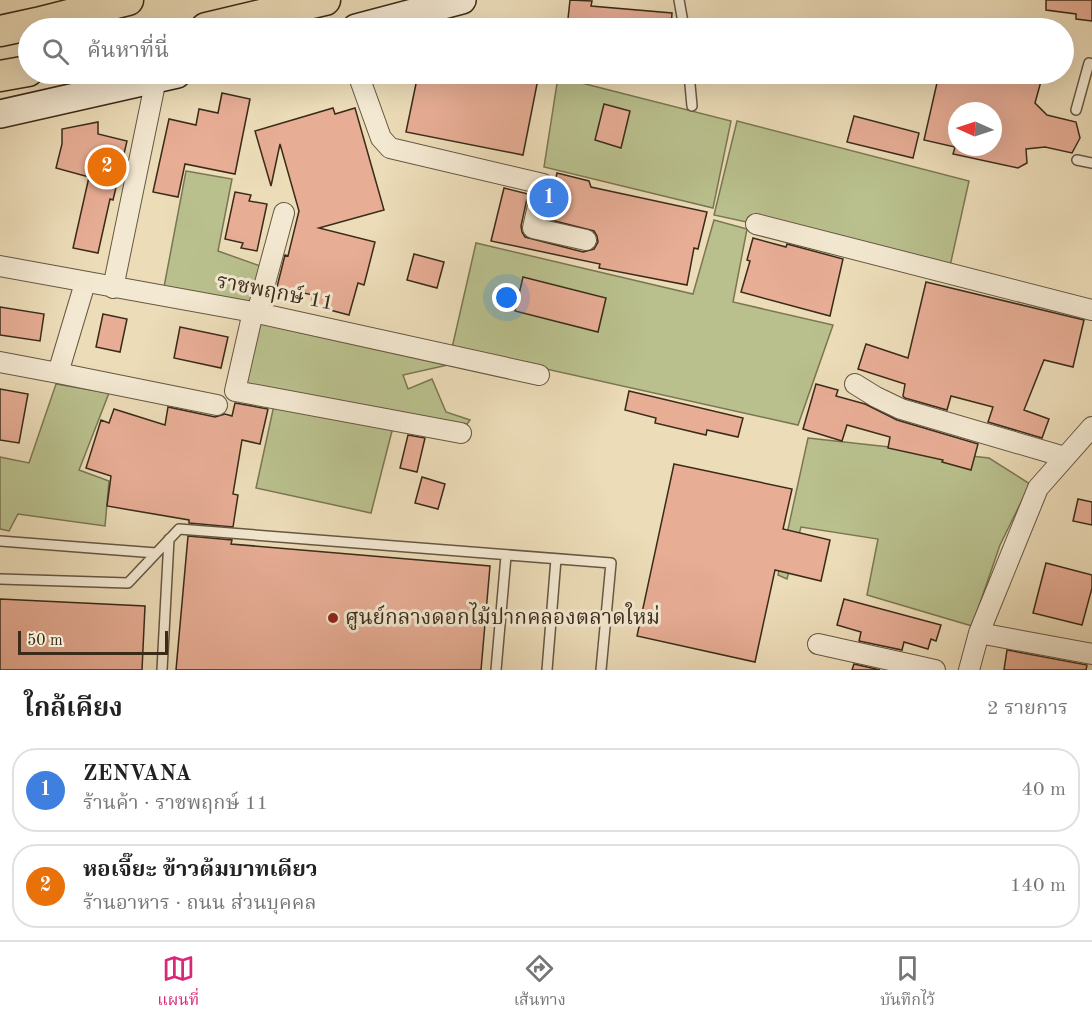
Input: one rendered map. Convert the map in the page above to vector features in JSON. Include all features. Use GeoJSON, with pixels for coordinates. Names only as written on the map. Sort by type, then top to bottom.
{"type":"FeatureCollection","features":[{"type":"Feature","properties":{"kind":"main road"},"geometry":{"type":"LineString","coordinates":[[58,18],[128,0]]}},
{"type":"Feature","properties":{"kind":"main road"},"geometry":{"type":"LineString","coordinates":[[248,18],[325,0]]}},
{"type":"Feature","properties":{"kind":"main road"},"geometry":{"type":"LineString","coordinates":[[394,18],[462,0]]}},
{"type":"Feature","properties":{"kind":"main road"},"geometry":{"type":"LineString","coordinates":[[0,31],[18,27]]}},
{"type":"Feature","properties":{"kind":"main road"},"geometry":{"type":"LineString","coordinates":[[0,76],[18,72]]}},
{"type":"Feature","properties":{"kind":"main road"},"geometry":{"type":"LineString","coordinates":[[0,114],[131,84]]}},
{"type":"Feature","properties":{"kind":"street"},"geometry":{"type":"LineString","coordinates":[[113,288],[164,84]]}},
{"type":"Feature","properties":{"kind":"street"},"geometry":{"type":"LineString","coordinates":[[362,84],[381,138],[390,148],[543,184],[533,228],[586,240]]}},
{"type":"Feature","properties":{"kind":"street"},"geometry":{"type":"LineString","coordinates":[[284,213],[235,391],[461,433]]}},
{"type":"Feature","properties":{"kind":"street"},"geometry":{"type":"LineString","coordinates":[[756,224],[1092,310]]}},
{"type":"Feature","properties":{"kind":"street","name":"ราชพฤกษ์ 11"},"geometry":{"type":"LineString","coordinates":[[0,266],[255,312],[539,375]]}},
{"type":"Feature","properties":{"kind":"street"},"geometry":{"type":"LineString","coordinates":[[58,373],[85,283]]}},
{"type":"Feature","properties":{"kind":"street"},"geometry":{"type":"LineString","coordinates":[[0,362],[217,405]]}},
{"type":"Feature","properties":{"kind":"street"},"geometry":{"type":"LineString","coordinates":[[855,384],[901,409],[1065,456]]}},
{"type":"Feature","properties":{"kind":"street"},"geometry":{"type":"LineString","coordinates":[[969,670],[979,633],[1038,488],[1092,427]]}},
{"type":"Feature","properties":{"kind":"street"},"geometry":{"type":"LineString","coordinates":[[979,633],[1092,654]]}},
{"type":"Feature","properties":{"kind":"street"},"geometry":{"type":"LineString","coordinates":[[818,645],[935,670]]}},
{"type":"Feature","properties":{"kind":"lane"},"geometry":{"type":"LineString","coordinates":[[679,0],[682,18]]}},
{"type":"Feature","properties":{"kind":"lane"},"geometry":{"type":"LineString","coordinates":[[1076,110],[1089,63],[1092,64]]}},
{"type":"Feature","properties":{"kind":"lane"},"geometry":{"type":"LineString","coordinates":[[690,84],[692,106]]}},
{"type":"Feature","properties":{"kind":"lane"},"geometry":{"type":"LineString","coordinates":[[1077,160],[1092,163]]}},
{"type":"Feature","properties":{"kind":"lane"},"geometry":{"type":"LineString","coordinates":[[0,579],[128,583],[179,529],[611,563],[601,670]]}},
{"type":"Feature","properties":{"kind":"lane"},"geometry":{"type":"LineString","coordinates":[[162,670],[169,539]]}},
{"type":"Feature","properties":{"kind":"lane"},"geometry":{"type":"LineString","coordinates":[[0,542],[156,553]]}},
{"type":"Feature","properties":{"kind":"lane"},"geometry":{"type":"LineString","coordinates":[[496,670],[506,556]]}},
{"type":"Feature","properties":{"kind":"lane"},"geometry":{"type":"LineString","coordinates":[[547,670],[556,559]]}},
{"type":"Feature","properties":{"kind":"green space"},"geometry":{"type":"Polygon","coordinates":[[[557,84],[586,84],[731,121],[713,208],[544,167],[557,84]]]}},
{"type":"Feature","properties":{"kind":"green space"},"geometry":{"type":"Polygon","coordinates":[[[737,121],[969,181],[950,266],[714,215],[737,121]]]}},
{"type":"Feature","properties":{"kind":"green space"},"geometry":{"type":"Polygon","coordinates":[[[186,171],[232,179],[218,251],[263,267],[251,302],[164,287],[186,171]]]}},
{"type":"Feature","properties":{"kind":"green space"},"geometry":{"type":"Polygon","coordinates":[[[714,220],[747,229],[733,302],[833,325],[798,425],[452,348],[476,243],[693,294],[714,220]]]}},
{"type":"Feature","properties":{"kind":"green space"},"geometry":{"type":"Polygon","coordinates":[[[257,321],[452,364],[403,375],[408,389],[432,379],[446,412],[470,420],[461,433],[245,386],[257,321]]]}},
{"type":"Feature","properties":{"kind":"green space"},"geometry":{"type":"Polygon","coordinates":[[[56,384],[109,393],[79,470],[109,481],[105,526],[18,514],[9,531],[0,529],[0,457],[29,463],[56,384]]]}},
{"type":"Feature","properties":{"kind":"green space"},"geometry":{"type":"Polygon","coordinates":[[[274,405],[393,427],[371,513],[256,488],[274,405]]]}},
{"type":"Feature","properties":{"kind":"green space"},"geometry":{"type":"Polygon","coordinates":[[[808,438],[989,458],[1030,484],[1000,545],[972,626],[867,595],[878,539],[801,527],[787,579],[778,575],[808,438]]]}},
{"type":"Feature","properties":{"kind":"building"},"geometry":{"type":"Polygon","coordinates":[[[570,0],[592,1],[591,6],[672,13],[672,18],[568,18],[570,0]]]}},
{"type":"Feature","properties":{"kind":"building"},"geometry":{"type":"Polygon","coordinates":[[[1046,0],[1092,0],[1092,21],[1076,19],[1076,14],[1046,10],[1046,0]]]}},
{"type":"Feature","properties":{"kind":"building"},"geometry":{"type":"Polygon","coordinates":[[[416,84],[537,84],[523,155],[406,132],[416,84]]]}},
{"type":"Feature","properties":{"kind":"building"},"geometry":{"type":"Polygon","coordinates":[[[937,84],[1040,84],[1035,103],[1047,115],[1076,122],[1080,138],[1072,153],[1045,147],[1026,149],[1027,163],[1018,168],[962,156],[1002,156],[1002,102],[948,102],[948,145],[924,140],[937,84]]]}},
{"type":"Feature","properties":{"kind":"building"},"geometry":{"type":"Polygon","coordinates":[[[222,93],[250,99],[235,174],[185,164],[178,197],[153,192],[169,119],[196,125],[199,109],[218,113],[222,93]]]}},
{"type":"Feature","properties":{"kind":"building"},"geometry":{"type":"Polygon","coordinates":[[[604,104],[630,111],[621,148],[595,140],[604,104]]]}},
{"type":"Feature","properties":{"kind":"building"},"geometry":{"type":"Polygon","coordinates":[[[333,108],[335,114],[355,108],[384,210],[319,228],[375,242],[364,285],[358,283],[349,315],[311,305],[313,295],[277,287],[285,255],[288,256],[299,211],[280,144],[271,186],[255,131],[333,108]]]}},
{"type":"Feature","properties":{"kind":"building"},"geometry":{"type":"Polygon","coordinates":[[[854,116],[919,133],[913,158],[847,142],[854,116]]]}},
{"type":"Feature","properties":{"kind":"building"},"geometry":{"type":"Polygon","coordinates":[[[98,122],[98,134],[127,141],[113,200],[110,199],[98,253],[73,248],[89,177],[56,168],[62,144],[62,129],[98,122]]]}},
{"type":"Feature","properties":{"kind":"building"},"geometry":{"type":"Polygon","coordinates":[[[557,173],[589,181],[591,187],[707,212],[698,249],[694,248],[687,285],[599,268],[600,264],[491,241],[504,188],[528,194],[521,226],[525,237],[583,252],[594,249],[598,242],[594,231],[547,219],[557,173]]]}},
{"type":"Feature","properties":{"kind":"building"},"geometry":{"type":"Polygon","coordinates":[[[235,192],[251,195],[249,201],[267,204],[257,251],[241,248],[243,243],[225,239],[235,192]]]}},
{"type":"Feature","properties":{"kind":"building"},"geometry":{"type":"Polygon","coordinates":[[[753,238],[786,247],[787,244],[843,259],[830,316],[741,292],[750,261],[747,260],[753,238]]]}},
{"type":"Feature","properties":{"kind":"building"},"geometry":{"type":"Polygon","coordinates":[[[414,254],[444,262],[437,288],[407,280],[414,254]]]}},
{"type":"Feature","properties":{"kind":"building"},"geometry":{"type":"Polygon","coordinates":[[[523,277],[606,298],[598,332],[515,311],[523,277]]]}},
{"type":"Feature","properties":{"kind":"building"},"geometry":{"type":"Polygon","coordinates":[[[926,282],[1084,320],[1073,367],[1044,360],[1024,410],[1049,419],[1042,438],[988,422],[993,407],[951,396],[947,410],[905,398],[903,396],[905,384],[858,369],[866,344],[908,358],[926,282]]]}},
{"type":"Feature","properties":{"kind":"building"},"geometry":{"type":"Polygon","coordinates":[[[0,307],[44,314],[40,341],[0,335],[0,307]]]}},
{"type":"Feature","properties":{"kind":"building"},"geometry":{"type":"Polygon","coordinates":[[[103,314],[127,319],[120,352],[96,347],[103,314]]]}},
{"type":"Feature","properties":{"kind":"building"},"geometry":{"type":"Polygon","coordinates":[[[180,327],[228,337],[221,368],[174,358],[180,327]]]}},
{"type":"Feature","properties":{"kind":"building"},"geometry":{"type":"Polygon","coordinates":[[[816,384],[838,390],[836,396],[865,404],[897,420],[978,444],[971,470],[942,462],[943,460],[888,448],[890,437],[847,425],[842,441],[803,429],[816,384]]]}},
{"type":"Feature","properties":{"kind":"building"},"geometry":{"type":"Polygon","coordinates":[[[0,389],[28,394],[19,443],[0,440],[0,389]]]}},
{"type":"Feature","properties":{"kind":"building"},"geometry":{"type":"Polygon","coordinates":[[[629,391],[743,418],[738,437],[707,430],[706,435],[655,423],[656,418],[625,410],[629,391]]]}},
{"type":"Feature","properties":{"kind":"building"},"geometry":{"type":"Polygon","coordinates":[[[235,403],[268,409],[260,444],[242,440],[233,494],[238,495],[233,527],[189,523],[189,520],[107,506],[111,476],[86,468],[101,420],[109,423],[114,409],[165,425],[168,407],[215,417],[225,414],[232,416],[235,403]]]}},
{"type":"Feature","properties":{"kind":"building"},"geometry":{"type":"Polygon","coordinates":[[[408,435],[425,438],[417,472],[400,468],[408,435]]]}},
{"type":"Feature","properties":{"kind":"building"},"geometry":{"type":"Polygon","coordinates":[[[674,464],[792,489],[783,529],[830,540],[821,581],[775,570],[755,662],[637,636],[674,464]]]}},
{"type":"Feature","properties":{"kind":"building"},"geometry":{"type":"Polygon","coordinates":[[[422,477],[445,484],[438,509],[415,503],[422,477]]]}},
{"type":"Feature","properties":{"kind":"building"},"geometry":{"type":"Polygon","coordinates":[[[1078,499],[1092,502],[1092,525],[1073,521],[1078,499]]]}},
{"type":"Feature","properties":{"kind":"building","name":"ศูนย์กลางดอกไม้ปากคลองตลาดใหม่"},"geometry":{"type":"Polygon","coordinates":[[[188,536],[232,540],[231,544],[490,566],[481,670],[176,670],[188,536]]]}},
{"type":"Feature","properties":{"kind":"building"},"geometry":{"type":"Polygon","coordinates":[[[1046,563],[1092,575],[1092,588],[1082,625],[1033,613],[1046,563]]]}},
{"type":"Feature","properties":{"kind":"building"},"geometry":{"type":"Polygon","coordinates":[[[0,599],[145,606],[142,670],[0,670],[0,599]]]}},
{"type":"Feature","properties":{"kind":"building"},"geometry":{"type":"Polygon","coordinates":[[[844,599],[941,625],[936,641],[931,639],[928,649],[904,642],[902,650],[859,641],[861,632],[837,625],[844,599]]]}},
{"type":"Feature","properties":{"kind":"building"},"geometry":{"type":"Polygon","coordinates":[[[1007,650],[1087,665],[1086,670],[1004,670],[1007,650]]]}},
{"type":"Feature","properties":{"kind":"building"},"geometry":{"type":"Polygon","coordinates":[[[854,664],[880,670],[852,670],[854,664]]]}},
{"type":"Feature","properties":{"kind":"place","name":"หอเจี๊ยะ ข้าวต้มบาทเดียว"},"geometry":{"type":"Point","coordinates":[107,167]}},
{"type":"Feature","properties":{"kind":"place","name":"ZENVANA"},"geometry":{"type":"Point","coordinates":[549,198]}},
{"type":"Feature","properties":{"kind":"place","name":"ศูนย์กลางดอกไม้ปากคลองตลาดใหม่"},"geometry":{"type":"Point","coordinates":[333,618]}}]}
